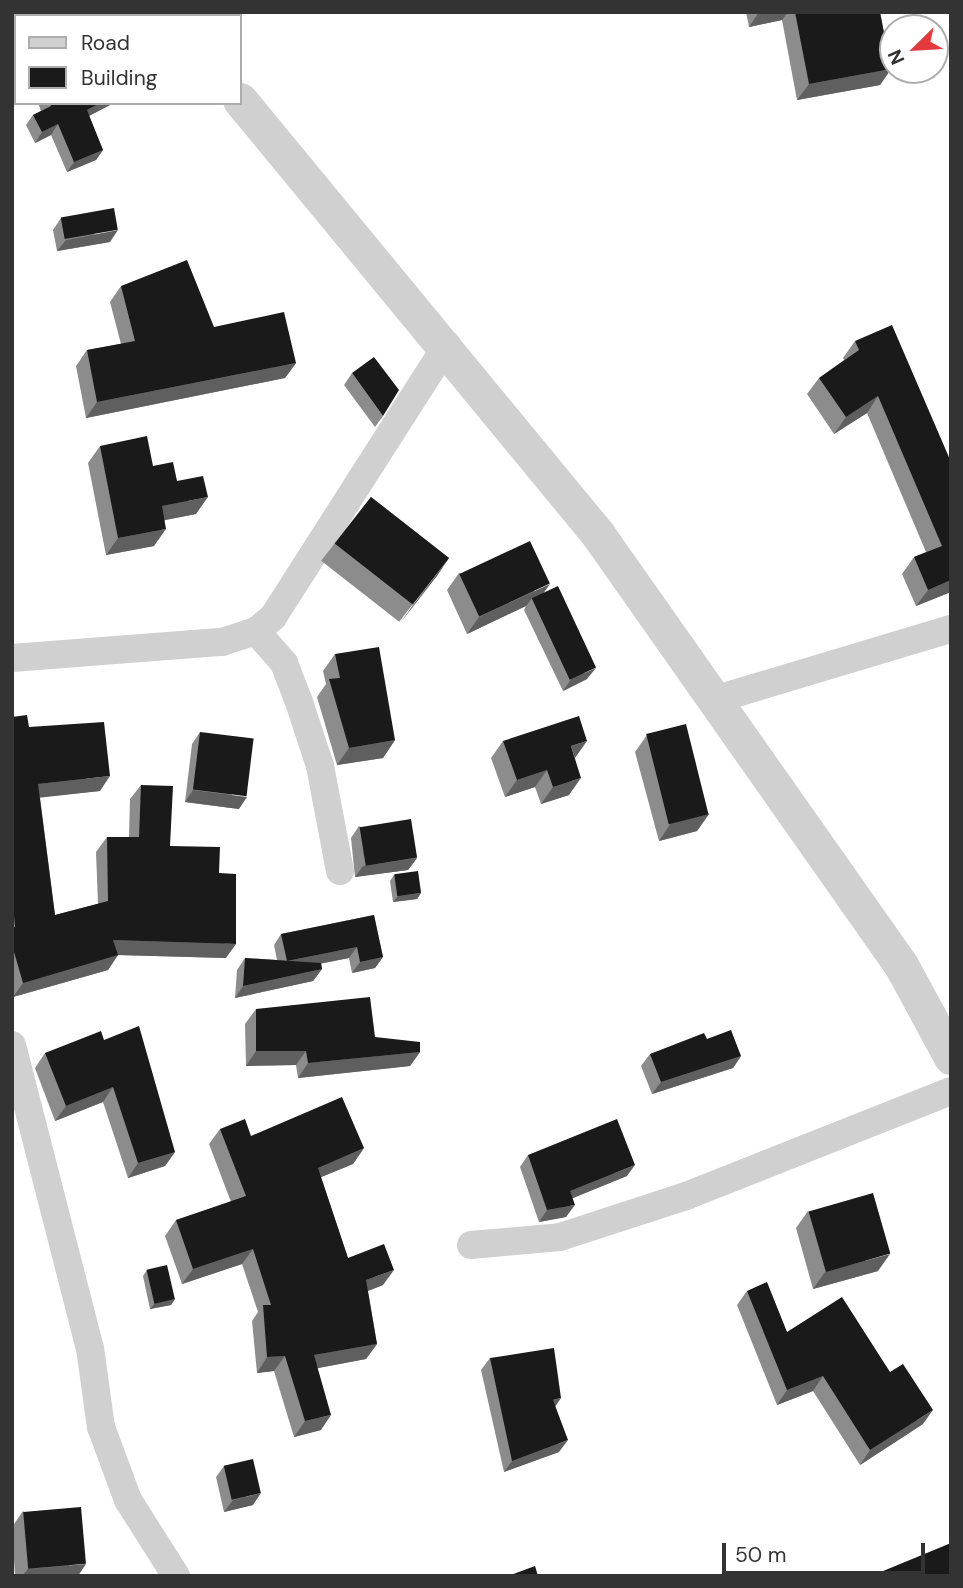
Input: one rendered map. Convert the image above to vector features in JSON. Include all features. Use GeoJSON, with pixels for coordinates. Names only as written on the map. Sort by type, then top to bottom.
{"type":"FeatureCollection","features":[{"type":"Feature","properties":{"kind":"street"},"geometry":{"type":"LineString","coordinates":[[242,102],[447,345],[597,533],[717,699],[901,965],[951,1057]]}},
{"type":"Feature","properties":{"kind":"street"},"geometry":{"type":"LineString","coordinates":[[12,657],[222,642],[256,631],[273,617],[447,345]]}},
{"type":"Feature","properties":{"kind":"street"},"geometry":{"type":"LineString","coordinates":[[717,699],[951,629]]}},
{"type":"Feature","properties":{"kind":"street"},"geometry":{"type":"LineString","coordinates":[[256,631],[284,663],[298,699],[320,766],[340,871]]}},
{"type":"Feature","properties":{"kind":"street"},"geometry":{"type":"LineString","coordinates":[[12,1045],[90,1348],[101,1427],[128,1500],[176,1576]]}},
{"type":"Feature","properties":{"kind":"street"},"geometry":{"type":"LineString","coordinates":[[471,1245],[585,1229],[686,1196],[951,1091]]}},
{"type":"Feature","properties":{"kind":"building"},"geometry":{"type":"Polygon","coordinates":[[[795,12],[880,12],[879,71],[809,84],[795,12]]]}},
{"type":"Feature","properties":{"kind":"building"},"geometry":{"type":"Polygon","coordinates":[[[96,105],[87,110],[103,150],[74,162],[58,124],[42,132],[33,115],[51,106],[96,105]]]}},
{"type":"Feature","properties":{"kind":"building"},"geometry":{"type":"Polygon","coordinates":[[[114,208],[118,230],[65,239],[61,217],[114,208]]]}},
{"type":"Feature","properties":{"kind":"building"},"geometry":{"type":"Polygon","coordinates":[[[187,260],[214,327],[284,312],[296,363],[97,402],[87,350],[135,341],[121,286],[187,260]]]}},
{"type":"Feature","properties":{"kind":"building"},"geometry":{"type":"Polygon","coordinates":[[[892,325],[951,462],[951,580],[928,590],[914,557],[942,546],[878,396],[846,417],[819,378],[859,350],[855,341],[892,325]]]}},
{"type":"Feature","properties":{"kind":"building"},"geometry":{"type":"Polygon","coordinates":[[[374,357],[399,390],[383,416],[352,373],[374,357]]]}},
{"type":"Feature","properties":{"kind":"building"},"geometry":{"type":"Polygon","coordinates":[[[147,436],[153,466],[173,462],[177,481],[203,476],[208,497],[162,506],[166,529],[118,538],[100,446],[147,436]]]}},
{"type":"Feature","properties":{"kind":"building"},"geometry":{"type":"Polygon","coordinates":[[[371,497],[449,558],[413,604],[335,543],[371,497]]]}},
{"type":"Feature","properties":{"kind":"building"},"geometry":{"type":"Polygon","coordinates":[[[530,541],[550,584],[479,617],[459,574],[530,541]]]}},
{"type":"Feature","properties":{"kind":"building"},"geometry":{"type":"Polygon","coordinates":[[[558,586],[596,668],[570,680],[532,598],[558,586]]]}},
{"type":"Feature","properties":{"kind":"building"},"geometry":{"type":"Polygon","coordinates":[[[379,647],[395,740],[349,748],[329,679],[340,678],[335,654],[379,647]]]}},
{"type":"Feature","properties":{"kind":"building"},"geometry":{"type":"Polygon","coordinates":[[[27,715],[29,727],[104,722],[110,776],[38,784],[55,915],[108,901],[107,837],[139,837],[141,785],[173,786],[170,846],[220,847],[219,873],[236,874],[236,944],[113,940],[118,955],[23,983],[12,945],[12,928],[15,927],[12,892],[12,717],[27,715]]]}},
{"type":"Feature","properties":{"kind":"building"},"geometry":{"type":"Polygon","coordinates":[[[579,716],[587,741],[571,746],[581,778],[553,787],[547,770],[517,780],[503,741],[579,716]]]}},
{"type":"Feature","properties":{"kind":"building"},"geometry":{"type":"Polygon","coordinates":[[[686,724],[708,814],[669,824],[646,734],[686,724]]]}},
{"type":"Feature","properties":{"kind":"building"},"geometry":{"type":"Polygon","coordinates":[[[200,732],[254,739],[247,796],[193,790],[200,732]]]}},
{"type":"Feature","properties":{"kind":"building"},"geometry":{"type":"Polygon","coordinates":[[[411,819],[417,858],[366,866],[360,827],[411,819]]]}},
{"type":"Feature","properties":{"kind":"building"},"geometry":{"type":"Polygon","coordinates":[[[418,871],[421,893],[397,896],[394,874],[418,871]]]}},
{"type":"Feature","properties":{"kind":"building"},"geometry":{"type":"Polygon","coordinates":[[[374,915],[383,957],[360,962],[357,947],[287,961],[281,934],[374,915]]]}},
{"type":"Feature","properties":{"kind":"building"},"geometry":{"type":"Polygon","coordinates":[[[245,958],[321,963],[322,969],[243,986],[245,958]]]}},
{"type":"Feature","properties":{"kind":"building"},"geometry":{"type":"Polygon","coordinates":[[[370,997],[375,1037],[420,1042],[420,1052],[308,1063],[306,1051],[256,1051],[256,1009],[370,997]]]}},
{"type":"Feature","properties":{"kind":"building"},"geometry":{"type":"Polygon","coordinates":[[[139,1026],[175,1152],[138,1163],[113,1087],[66,1106],[45,1053],[101,1031],[104,1040],[139,1026]]]}},
{"type":"Feature","properties":{"kind":"building"},"geometry":{"type":"Polygon","coordinates":[[[731,1030],[741,1056],[661,1082],[650,1054],[704,1033],[707,1039],[731,1030]]]}},
{"type":"Feature","properties":{"kind":"building"},"geometry":{"type":"Polygon","coordinates":[[[342,1097],[364,1148],[318,1168],[348,1258],[384,1244],[394,1270],[366,1280],[377,1344],[314,1355],[331,1415],[305,1421],[285,1356],[267,1357],[263,1305],[271,1305],[253,1249],[193,1269],[176,1220],[246,1196],[220,1129],[245,1119],[251,1136],[342,1097]]]}},
{"type":"Feature","properties":{"kind":"building"},"geometry":{"type":"Polygon","coordinates":[[[617,1119],[635,1165],[570,1191],[575,1205],[547,1210],[528,1155],[617,1119]]]}},
{"type":"Feature","properties":{"kind":"building"},"geometry":{"type":"Polygon","coordinates":[[[873,1193],[890,1254],[826,1272],[809,1211],[873,1193]]]}},
{"type":"Feature","properties":{"kind":"building"},"geometry":{"type":"Polygon","coordinates":[[[167,1265],[175,1299],[154,1304],[147,1270],[167,1265]]]}},
{"type":"Feature","properties":{"kind":"building"},"geometry":{"type":"Polygon","coordinates":[[[767,1282],[787,1332],[842,1297],[890,1372],[903,1364],[933,1410],[870,1450],[823,1376],[787,1390],[747,1291],[767,1282]]]}},
{"type":"Feature","properties":{"kind":"building"},"geometry":{"type":"Polygon","coordinates":[[[554,1348],[561,1398],[553,1400],[568,1440],[512,1461],[490,1358],[554,1348]]]}},
{"type":"Feature","properties":{"kind":"building"},"geometry":{"type":"Polygon","coordinates":[[[253,1459],[261,1493],[232,1500],[224,1466],[253,1459]]]}},
{"type":"Feature","properties":{"kind":"building"},"geometry":{"type":"Polygon","coordinates":[[[81,1507],[86,1564],[28,1569],[23,1512],[81,1507]]]}},
{"type":"Feature","properties":{"kind":"building"},"geometry":{"type":"Polygon","coordinates":[[[951,1543],[951,1576],[871,1576],[951,1543]]]}},
{"type":"Feature","properties":{"kind":"building"},"geometry":{"type":"Polygon","coordinates":[[[535,1566],[538,1576],[508,1576],[535,1566]]]}}]}
